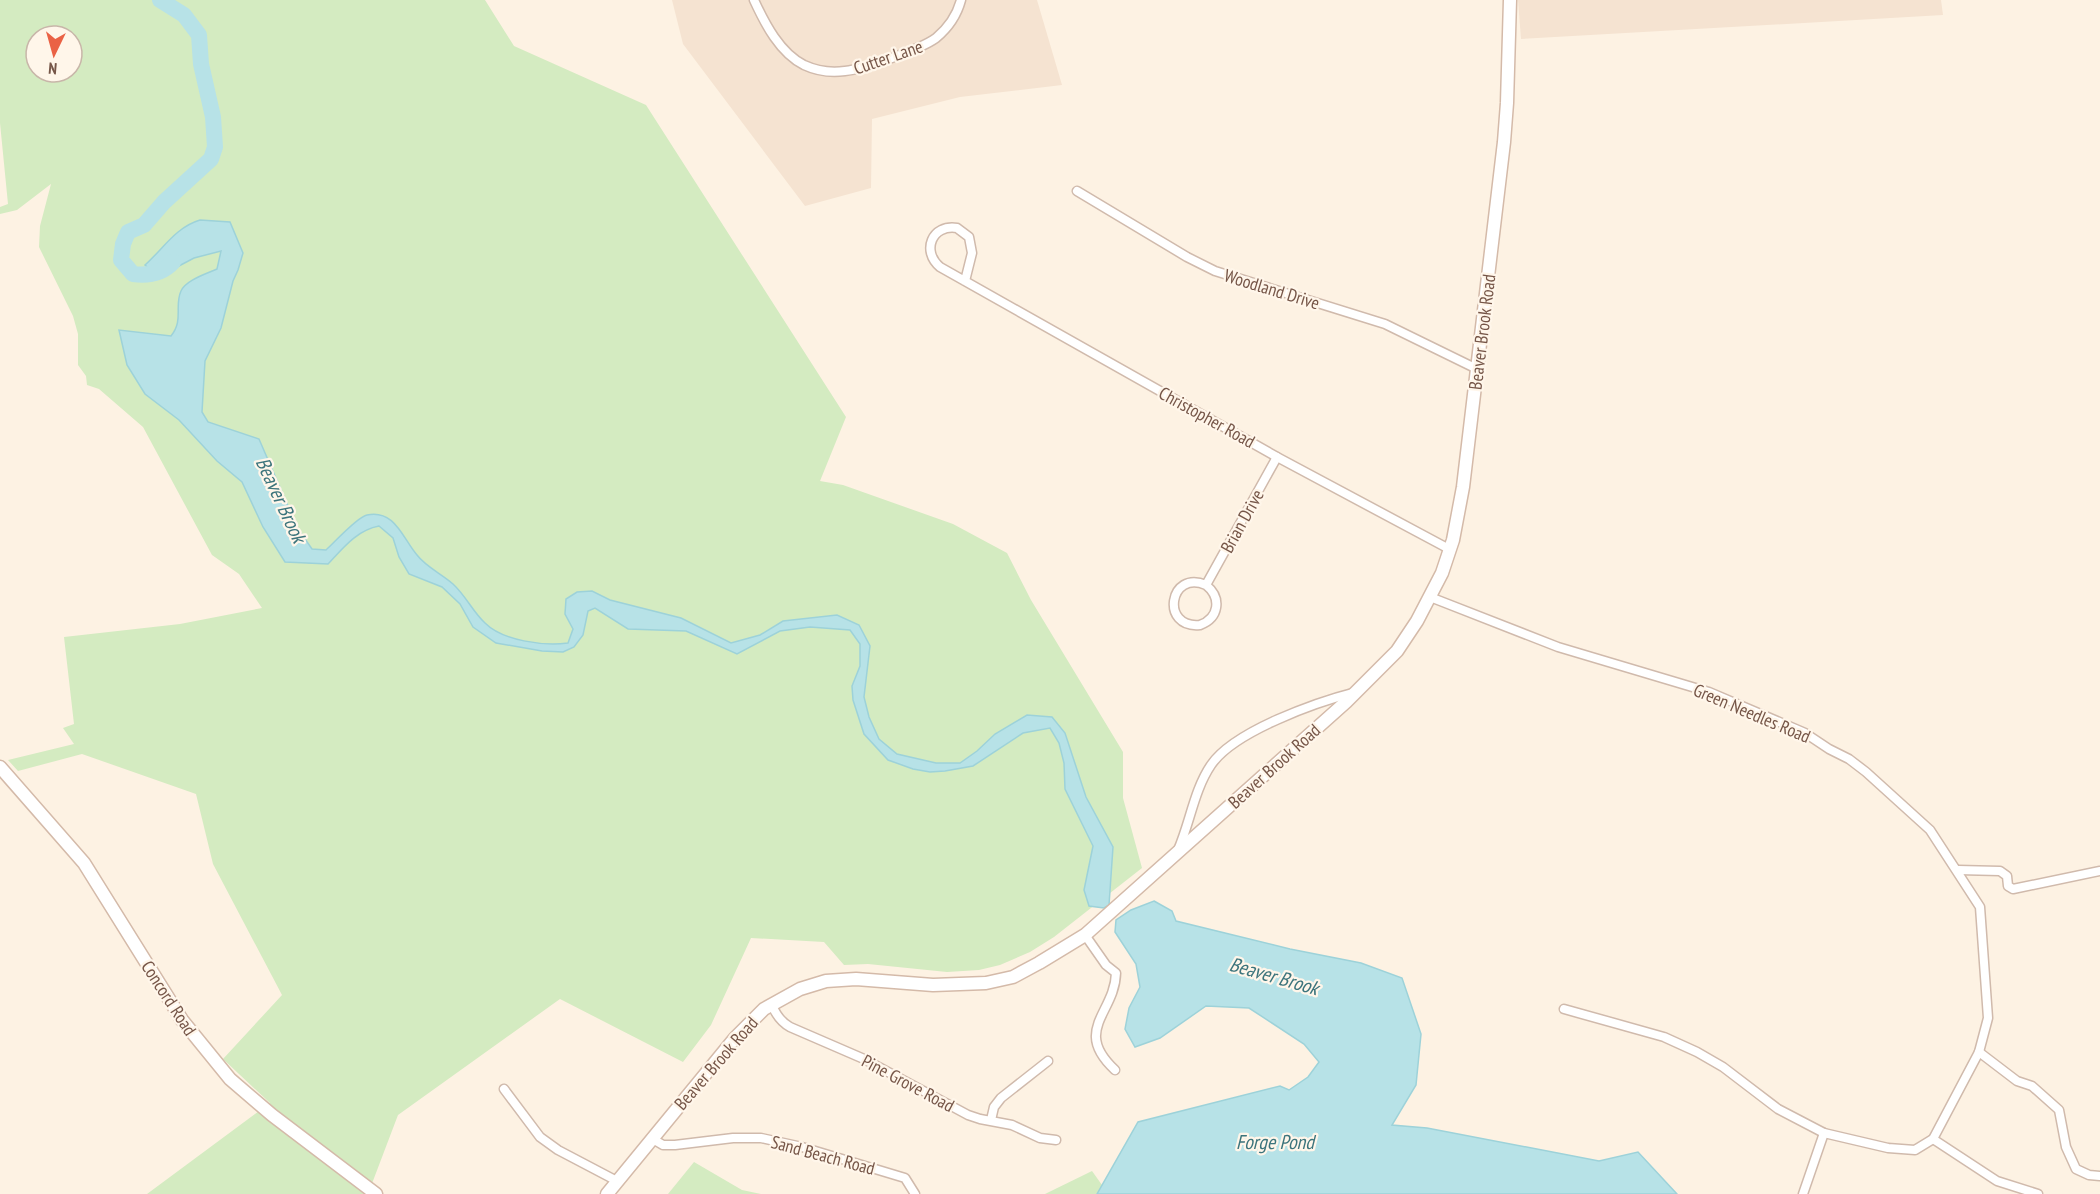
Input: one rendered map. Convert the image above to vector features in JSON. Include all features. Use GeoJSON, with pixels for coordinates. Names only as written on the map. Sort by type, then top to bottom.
{"type":"FeatureCollection","features":[{"type":"Feature","properties":{"kind":"street","name":"Cutter Lane"},"geometry":{"type":"LineString","coordinates":[[754,0],[771,32],[795,59],[814,69],[835,72],[855,69],[927,44],[945,30],[961,0]]}},
{"type":"Feature","properties":{"kind":"street","name":"Beaver Brook Road"},"geometry":{"type":"LineString","coordinates":[[607,1194],[735,1038],[755,1017],[772,1005],[800,988],[826,981],[856,979],[954,986],[1001,980],[1039,963],[1088,932],[1130,896],[1357,692],[1397,651],[1430,597],[1451,550],[1463,487],[1504,142],[1509,0]]}},
{"type":"Feature","properties":{"kind":"street","name":"Woodland Drive"},"geometry":{"type":"LineString","coordinates":[[1077,191],[1187,257],[1215,271],[1384,324],[1477,369]]}},
{"type":"Feature","properties":{"kind":"street","name":"Christopher Road"},"geometry":{"type":"LineString","coordinates":[[965,281],[972,248],[969,237],[957,228],[941,230],[931,242],[930,253],[940,267],[1277,457],[1451,550]]}},
{"type":"Feature","properties":{"kind":"street","name":"Brian Drive"},"geometry":{"type":"LineString","coordinates":[[1206,585],[1277,457]]}},
{"type":"Feature","properties":{"kind":"street"},"geometry":{"type":"LineString","coordinates":[[1198,582],[1206,585],[1217,601],[1213,616],[1200,625],[1192,626],[1184,623],[1174,610],[1173,601],[1176,593],[1189,583],[1198,582]]}},
{"type":"Feature","properties":{"kind":"street","name":"Green Needles Road"},"geometry":{"type":"LineString","coordinates":[[1430,597],[1558,647],[1709,692],[1805,733],[1849,759],[1930,830],[1980,907],[1988,1018],[1979,1052],[1933,1139]]}},
{"type":"Feature","properties":{"kind":"street"},"geometry":{"type":"LineString","coordinates":[[1176,854],[1210,766],[1218,755],[1237,741],[1286,715],[1332,698],[1357,692]]}},
{"type":"Feature","properties":{"kind":"street","name":"Concord Road"},"geometry":{"type":"LineString","coordinates":[[0,767],[84,863],[182,1020],[230,1079],[272,1115],[376,1194]]}},
{"type":"Feature","properties":{"kind":"street"},"geometry":{"type":"LineString","coordinates":[[1958,870],[2000,871],[2007,876],[2008,886],[2013,889],[2100,871]]}},
{"type":"Feature","properties":{"kind":"street"},"geometry":{"type":"LineString","coordinates":[[1088,932],[1106,965],[1116,973],[1116,984],[1098,1020],[1096,1032],[1100,1054],[1115,1070]]}},
{"type":"Feature","properties":{"kind":"street","name":"Pine Grove Road"},"geometry":{"type":"LineString","coordinates":[[772,1005],[776,1014],[790,1027],[864,1059],[968,1115],[1012,1125],[1040,1138],[1056,1140]]}},
{"type":"Feature","properties":{"kind":"street"},"geometry":{"type":"LineString","coordinates":[[1564,1009],[1664,1037],[1696,1052],[1723,1067],[1778,1109],[1824,1132],[1888,1148],[1915,1150],[1933,1139],[1997,1181],[2038,1194]]}},
{"type":"Feature","properties":{"kind":"street"},"geometry":{"type":"LineString","coordinates":[[1979,1052],[2017,1081],[2032,1086],[2059,1110],[2066,1147],[2076,1169],[2089,1175],[2100,1176]]}},
{"type":"Feature","properties":{"kind":"street"},"geometry":{"type":"LineString","coordinates":[[991,1120],[994,1107],[1000,1098],[1048,1061]]}},
{"type":"Feature","properties":{"kind":"street"},"geometry":{"type":"LineString","coordinates":[[504,1089],[540,1137],[558,1150],[618,1181]]}},
{"type":"Feature","properties":{"kind":"street"},"geometry":{"type":"LineString","coordinates":[[1803,1194],[1824,1132]]}},
{"type":"Feature","properties":{"kind":"street","name":"Sand Beach Road"},"geometry":{"type":"LineString","coordinates":[[651,1138],[663,1144],[675,1145],[733,1138],[761,1138],[783,1142],[905,1178],[915,1194]]}},
{"type":"Feature","properties":{"kind":"shaded area"},"geometry":{"type":"Polygon","coordinates":[[[672,0],[1037,0],[1062,85],[960,97],[872,119],[871,188],[805,206],[683,44],[672,0]]]}},
{"type":"Feature","properties":{"kind":"shaded area"},"geometry":{"type":"Polygon","coordinates":[[[1518,0],[1941,0],[1943,15],[1521,39],[1518,0]]]}},
{"type":"Feature","properties":{"kind":"green space"},"geometry":{"type":"Polygon","coordinates":[[[0,0],[485,0],[514,46],[646,105],[846,417],[820,481],[843,485],[953,524],[1007,553],[1031,600],[1123,752],[1123,798],[1142,868],[1054,937],[1030,952],[1000,965],[979,970],[947,972],[868,964],[844,965],[824,942],[751,938],[711,1025],[683,1062],[560,999],[398,1115],[368,1194],[147,1194],[270,1103],[223,1059],[282,995],[213,864],[196,794],[82,754],[18,771],[8,760],[74,744],[63,728],[74,724],[64,637],[180,624],[262,608],[239,574],[212,555],[143,427],[99,389],[87,385],[86,376],[78,365],[78,334],[73,316],[39,247],[40,226],[51,184],[17,210],[0,214],[0,207],[8,204],[0,123],[0,0]]]}},
{"type":"Feature","properties":{"kind":"green space"},"geometry":{"type":"Polygon","coordinates":[[[694,1162],[742,1190],[761,1194],[668,1194],[694,1162]]]}},
{"type":"Feature","properties":{"kind":"green space"},"geometry":{"type":"Polygon","coordinates":[[[1092,1171],[1102,1185],[1097,1194],[1045,1194],[1092,1171]]]}},
{"type":"Feature","properties":{"kind":"water"},"geometry":{"type":"Polygon","coordinates":[[[200,220],[230,222],[243,253],[221,328],[205,361],[202,412],[208,422],[259,439],[298,529],[312,549],[326,550],[352,525],[367,515],[385,516],[397,527],[429,567],[458,589],[485,623],[502,634],[535,643],[568,643],[573,629],[565,614],[566,599],[577,592],[592,591],[610,600],[681,618],[731,643],[760,635],[783,621],[837,615],[859,625],[870,646],[864,697],[869,717],[879,739],[897,754],[936,763],[960,763],[995,734],[1027,715],[1052,717],[1065,733],[1086,797],[1113,847],[1109,905],[1104,908],[1089,906],[1084,890],[1093,846],[1065,789],[1064,763],[1059,743],[1050,728],[1023,733],[973,766],[930,772],[888,760],[864,734],[853,700],[852,686],[860,666],[860,644],[850,630],[810,627],[780,631],[737,654],[686,631],[628,629],[595,608],[588,611],[583,635],[574,647],[563,652],[542,651],[496,643],[473,627],[460,604],[442,587],[409,574],[399,557],[393,538],[379,526],[357,536],[328,564],[285,562],[263,527],[242,482],[217,461],[179,420],[145,394],[127,365],[119,330],[171,336],[177,324],[181,291],[187,284],[217,269],[221,251],[194,258],[158,277],[145,265],[177,233],[191,223],[200,220]]]}},
{"type":"Feature","properties":{"kind":"water","name":"Forge Pond"},"geometry":{"type":"Polygon","coordinates":[[[1154,901],[1172,911],[1176,921],[1290,949],[1361,963],[1402,978],[1421,1034],[1416,1085],[1392,1125],[1427,1128],[1599,1161],[1638,1152],[1677,1194],[1097,1194],[1138,1122],[1280,1086],[1289,1090],[1308,1077],[1319,1062],[1304,1044],[1249,1008],[1206,1006],[1160,1038],[1135,1047],[1125,1029],[1129,1008],[1140,987],[1136,964],[1115,932],[1116,920],[1131,910],[1154,901]]]}},
{"type":"Feature","properties":{"kind":"waterway","name":"Beaver Brook"},"geometry":{"type":"LineString","coordinates":[[160,0],[184,15],[199,35],[201,64],[213,117],[215,147],[211,159],[164,202],[144,225],[128,232],[123,244],[121,260],[133,274],[139,275],[159,272],[173,262]]}}]}
